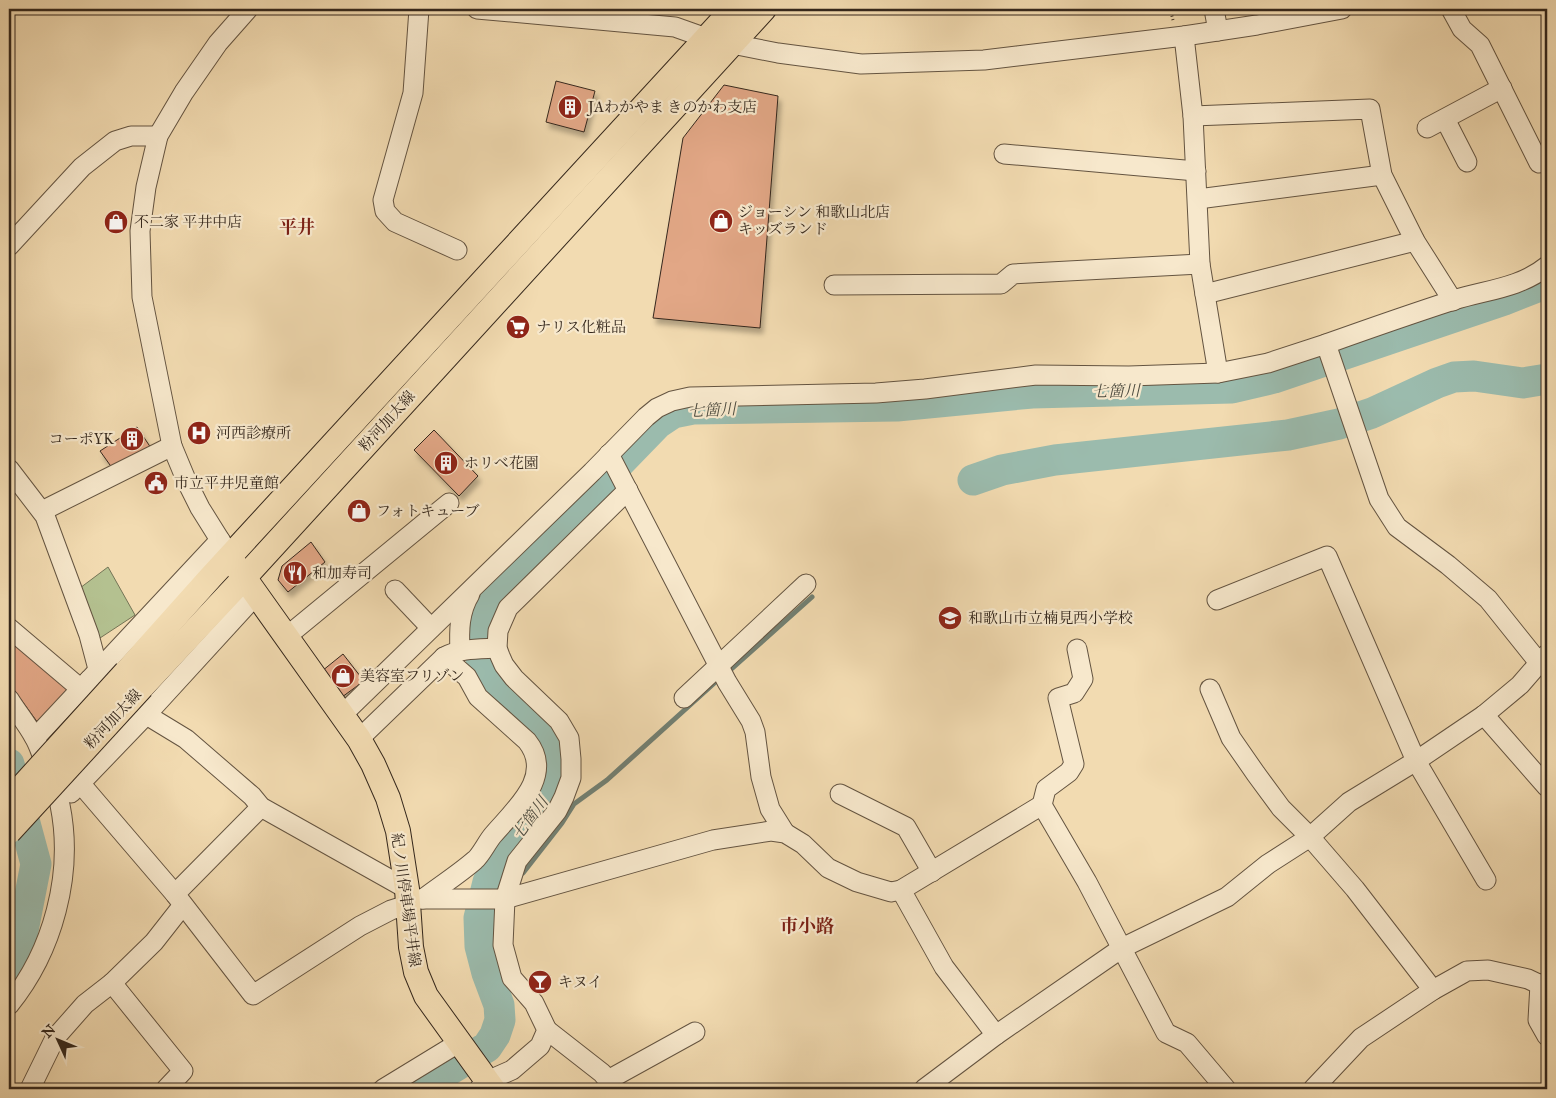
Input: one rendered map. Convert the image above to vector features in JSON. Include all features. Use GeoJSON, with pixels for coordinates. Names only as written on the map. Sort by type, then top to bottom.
{"type":"FeatureCollection","features":[{"type":"Feature","properties":{"kind":"main road","name":"粉河加太線"},"geometry":{"type":"LineString","coordinates":[[9,832],[134,680],[225,548],[732,9]]}},
{"type":"Feature","properties":{"kind":"main road","name":"粉河加太線"},"geometry":{"type":"LineString","coordinates":[[9,801],[134,680],[250,586],[764,9]]}},
{"type":"Feature","properties":{"kind":"main road","name":"紀ノ川停車場平井線"},"geometry":{"type":"LineString","coordinates":[[225,548],[359,739],[374,764],[388,798],[398,831],[411,898],[411,947],[416,972],[426,996],[462,1045],[485,1083]]}},
{"type":"Feature","properties":{"kind":"street"},"geometry":{"type":"LineString","coordinates":[[35,738],[89,679],[225,548],[200,508],[172,446],[142,297],[140,231],[146,187],[158,136],[184,92],[218,44],[248,9]]}},
{"type":"Feature","properties":{"kind":"street"},"geometry":{"type":"LineString","coordinates":[[419,9],[413,93],[383,200],[385,211],[395,222],[457,250]]}},
{"type":"Feature","properties":{"kind":"street"},"geometry":{"type":"LineString","coordinates":[[477,9],[675,27],[706,38],[778,54],[861,64],[984,60],[1184,36],[1218,31],[1292,13],[1342,9]]}},
{"type":"Feature","properties":{"kind":"street"},"geometry":{"type":"LineString","coordinates":[[1214,9],[1218,31]]}},
{"type":"Feature","properties":{"kind":"street"},"geometry":{"type":"LineString","coordinates":[[1451,9],[1462,29],[1480,45],[1539,163]]}},
{"type":"Feature","properties":{"kind":"street"},"geometry":{"type":"LineString","coordinates":[[1184,36],[1194,116],[1200,264],[1218,372]]}},
{"type":"Feature","properties":{"kind":"street"},"geometry":{"type":"LineString","coordinates":[[1427,128],[1502,88]]}},
{"type":"Feature","properties":{"kind":"street"},"geometry":{"type":"LineString","coordinates":[[1194,116],[1370,108],[1382,175],[1415,241],[1452,301]]}},
{"type":"Feature","properties":{"kind":"street"},"geometry":{"type":"LineString","coordinates":[[1445,118],[1467,162]]}},
{"type":"Feature","properties":{"kind":"street"},"geometry":{"type":"LineString","coordinates":[[9,246],[82,167],[115,141],[131,136],[158,136]]}},
{"type":"Feature","properties":{"kind":"street"},"geometry":{"type":"LineString","coordinates":[[1004,154],[1196,171]]}},
{"type":"Feature","properties":{"kind":"street"},"geometry":{"type":"LineString","coordinates":[[1198,199],[1382,175]]}},
{"type":"Feature","properties":{"kind":"street"},"geometry":{"type":"LineString","coordinates":[[1205,294],[1415,241]]}},
{"type":"Feature","properties":{"kind":"street"},"geometry":{"type":"LineString","coordinates":[[834,285],[1001,284],[1013,274],[1200,264]]}},
{"type":"Feature","properties":{"kind":"street"},"geometry":{"type":"LineString","coordinates":[[695,1032],[612,1085],[602,1073],[547,1030],[534,1003],[512,978],[503,945],[502,899],[517,861],[557,811],[564,797],[571,778],[571,759],[569,738],[559,722],[514,678],[494,648],[498,631],[508,608],[617,470],[641,422],[657,408],[672,401],[690,397],[876,393],[925,389],[1036,375],[1129,376],[1218,372],[1329,353],[1452,301],[1512,285],[1538,273],[1547,266]]}},
{"type":"Feature","properties":{"kind":"street"},"geometry":{"type":"LineString","coordinates":[[927,1088],[996,1035],[1122,948],[1227,897],[1268,864],[1310,837],[1349,802],[1416,761],[1484,715],[1520,684],[1543,659],[1488,599],[1448,565],[1397,527],[1379,500],[1329,353]]}},
{"type":"Feature","properties":{"kind":"street"},"geometry":{"type":"LineString","coordinates":[[42,512],[172,446]]}},
{"type":"Feature","properties":{"kind":"street"},"geometry":{"type":"LineString","coordinates":[[9,469],[45,516],[89,635],[89,679]]}},
{"type":"Feature","properties":{"kind":"street"},"geometry":{"type":"LineString","coordinates":[[342,715],[475,586],[617,470]]}},
{"type":"Feature","properties":{"kind":"street"},"geometry":{"type":"LineString","coordinates":[[617,470],[722,672],[751,720],[755,732],[760,777],[770,809],[785,833]]}},
{"type":"Feature","properties":{"kind":"street"},"geometry":{"type":"LineString","coordinates":[[286,637],[449,503]]}},
{"type":"Feature","properties":{"kind":"street"},"geometry":{"type":"LineString","coordinates":[[1217,600],[1327,556],[1416,761],[1486,880]]}},
{"type":"Feature","properties":{"kind":"street"},"geometry":{"type":"LineString","coordinates":[[684,698],[722,672],[806,584]]}},
{"type":"Feature","properties":{"kind":"street"},"geometry":{"type":"LineString","coordinates":[[60,805],[146,714],[250,586]]}},
{"type":"Feature","properties":{"kind":"street"},"geometry":{"type":"LineString","coordinates":[[80,784],[179,900],[253,995],[360,926],[391,910],[477,858],[486,844],[523,800],[532,785],[537,771],[536,757],[532,749],[478,696],[456,652],[461,615],[466,600],[475,586]]}},
{"type":"Feature","properties":{"kind":"street"},"geometry":{"type":"LineString","coordinates":[[395,590],[431,628]]}},
{"type":"Feature","properties":{"kind":"street"},"geometry":{"type":"LineString","coordinates":[[9,628],[186,739],[252,796],[261,807],[411,898],[502,899],[652,859],[713,840],[771,831],[785,833],[802,844],[828,868],[857,882],[891,892],[901,890],[1042,805]]}},
{"type":"Feature","properties":{"kind":"street"},"geometry":{"type":"LineString","coordinates":[[359,739],[456,652],[494,648]]}},
{"type":"Feature","properties":{"kind":"street"},"geometry":{"type":"LineString","coordinates":[[1077,649],[1083,679],[1074,693],[1058,698],[1074,764],[1069,772],[1046,789],[1042,805],[1087,882],[1166,1033],[1187,1043],[1226,1089]]}},
{"type":"Feature","properties":{"kind":"street"},"geometry":{"type":"LineString","coordinates":[[1210,689],[1231,738],[1281,808],[1310,837],[1354,889],[1433,990]]}},
{"type":"Feature","properties":{"kind":"street"},"geometry":{"type":"LineString","coordinates":[[9,699],[35,738],[52,779],[60,805],[64,846],[63,880],[55,914],[40,957],[19,993],[9,1005]]}},
{"type":"Feature","properties":{"kind":"street"},"geometry":{"type":"LineString","coordinates":[[1484,715],[1547,787]]}},
{"type":"Feature","properties":{"kind":"street"},"geometry":{"type":"LineString","coordinates":[[840,794],[906,827],[932,872]]}},
{"type":"Feature","properties":{"kind":"street"},"geometry":{"type":"LineString","coordinates":[[30,1089],[55,1038],[85,1004],[112,983],[154,942],[179,900],[261,807]]}},
{"type":"Feature","properties":{"kind":"street"},"geometry":{"type":"LineString","coordinates":[[901,890],[944,967],[996,1035]]}},
{"type":"Feature","properties":{"kind":"street"},"geometry":{"type":"LineString","coordinates":[[1313,1089],[1360,1038],[1433,990],[1467,971],[1488,970],[1528,979],[1544,986],[1538,1020],[1547,1036]]}},
{"type":"Feature","properties":{"kind":"street"},"geometry":{"type":"LineString","coordinates":[[112,983],[183,1071],[166,1089]]}},
{"type":"Feature","properties":{"kind":"street"},"geometry":{"type":"LineString","coordinates":[[485,1083],[512,1070],[540,1046],[547,1030]]}},
{"type":"Feature","properties":{"kind":"street"},"geometry":{"type":"LineString","coordinates":[[383,1089],[462,1045]]}},
{"type":"Feature","properties":{"kind":"green space"},"geometry":{"type":"Polygon","coordinates":[[[108,567],[135,615],[100,638],[80,588],[108,567]]]}},
{"type":"Feature","properties":{"kind":"building","name":"JAわかやま きのかわ支店"},"geometry":{"type":"Polygon","coordinates":[[[556,81],[595,91],[584,132],[546,122],[556,81]]]}},
{"type":"Feature","properties":{"kind":"building"},"geometry":{"type":"Polygon","coordinates":[[[724,85],[778,96],[760,328],[653,318],[683,138],[724,85]]]}},
{"type":"Feature","properties":{"kind":"building","name":"コーポYK"},"geometry":{"type":"Polygon","coordinates":[[[137,427],[153,451],[115,472],[100,451],[137,427]]]}},
{"type":"Feature","properties":{"kind":"building","name":"ホリベ花園"},"geometry":{"type":"Polygon","coordinates":[[[434,430],[478,476],[459,496],[414,450],[434,430]]]}},
{"type":"Feature","properties":{"kind":"building","name":"和加寿司"},"geometry":{"type":"Polygon","coordinates":[[[311,542],[325,562],[288,592],[278,580],[282,566],[311,542]]]}},
{"type":"Feature","properties":{"kind":"building"},"geometry":{"type":"Polygon","coordinates":[[[10,639],[70,688],[38,723],[9,683],[10,639]]]}},
{"type":"Feature","properties":{"kind":"building","name":"美容室フリゾン"},"geometry":{"type":"Polygon","coordinates":[[[343,654],[364,681],[342,697],[322,671],[343,654]]]}},
{"type":"Feature","properties":{"kind":"waterway","name":"七箇川"},"geometry":{"type":"LineString","coordinates":[[418,1089],[487,1047],[495,1035],[500,1020],[499,1005],[487,973],[480,946],[479,918],[488,882],[501,857],[539,808],[549,791],[554,773],[553,755],[541,733],[497,689],[483,670],[478,629],[485,607],[498,588],[658,423],[673,413],[693,409],[897,406],[1032,393],[1232,388],[1274,378],[1504,300],[1537,287],[1547,279]]}},
{"type":"Feature","properties":{"kind":"waterway"},"geometry":{"type":"LineString","coordinates":[[973,480],[1002,470],[1055,460],[1288,435],[1339,424],[1372,413],[1454,377],[1474,376],[1523,383],[1547,379]]}},
{"type":"Feature","properties":{"kind":"waterway"},"geometry":{"type":"LineString","coordinates":[[727,673],[812,597]]}},
{"type":"Feature","properties":{"kind":"waterway"},"geometry":{"type":"LineString","coordinates":[[523,873],[562,823],[574,804],[607,780],[720,678]]}},
{"type":"Feature","properties":{"kind":"waterway"},"geometry":{"type":"LineString","coordinates":[[9,764],[36,864],[19,951],[9,968]]}},
{"type":"Feature","properties":{"kind":"waterway"},"geometry":{"type":"LineString","coordinates":[[488,882],[502,881]]}},
{"type":"Feature","properties":{"kind":"place","name":"JAわかやま きのかわ支店"},"geometry":{"type":"Point","coordinates":[570,107]}},
{"type":"Feature","properties":{"kind":"place","name":"ジョーシン 和歌山北店 キッズランド"},"geometry":{"type":"Point","coordinates":[721,221]}},
{"type":"Feature","properties":{"kind":"place","name":"不二家 平井中店"},"geometry":{"type":"Point","coordinates":[116,222]}},
{"type":"Feature","properties":{"kind":"place","name":"ナリス化粧品"},"geometry":{"type":"Point","coordinates":[518,327]}},
{"type":"Feature","properties":{"kind":"place","name":"河西診療所"},"geometry":{"type":"Point","coordinates":[199,433]}},
{"type":"Feature","properties":{"kind":"place","name":"コーポYK"},"geometry":{"type":"Point","coordinates":[132,439]}},
{"type":"Feature","properties":{"kind":"place","name":"ホリベ花園"},"geometry":{"type":"Point","coordinates":[446,463]}},
{"type":"Feature","properties":{"kind":"place","name":"市立平井児童館"},"geometry":{"type":"Point","coordinates":[156,483]}},
{"type":"Feature","properties":{"kind":"place","name":"フォトキューブ"},"geometry":{"type":"Point","coordinates":[359,511]}},
{"type":"Feature","properties":{"kind":"place","name":"和加寿司"},"geometry":{"type":"Point","coordinates":[295,573]}},
{"type":"Feature","properties":{"kind":"place","name":"和歌山市立楠見西小学校"},"geometry":{"type":"Point","coordinates":[950,618]}},
{"type":"Feature","properties":{"kind":"place","name":"美容室フリゾン"},"geometry":{"type":"Point","coordinates":[343,676]}},
{"type":"Feature","properties":{"kind":"place","name":"キヌイ"},"geometry":{"type":"Point","coordinates":[540,982]}},
{"type":"Feature","properties":{"kind":"district","name":"平井"},"geometry":{"type":"Point","coordinates":[297,227]}},
{"type":"Feature","properties":{"kind":"district","name":"市小路"},"geometry":{"type":"Point","coordinates":[807,926]}}]}
